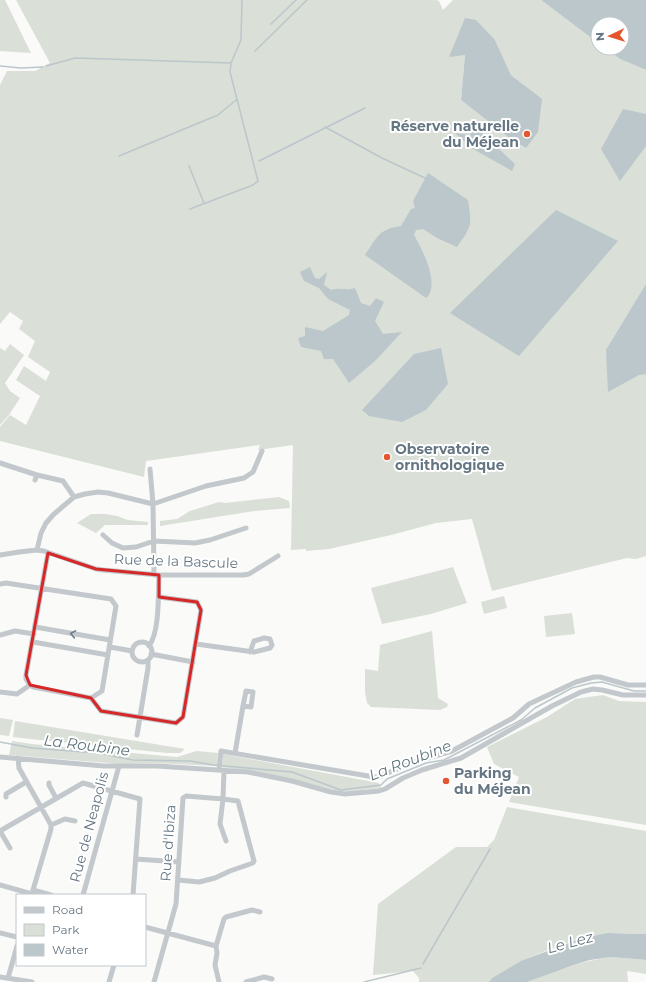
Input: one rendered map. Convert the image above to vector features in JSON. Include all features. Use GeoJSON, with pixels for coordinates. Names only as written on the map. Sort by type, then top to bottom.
{"type":"FeatureCollection","features":[{"type":"Feature","properties":{"kind":"street"},"geometry":{"type":"LineString","coordinates":[[37,550],[41,533],[46,523],[74,497],[98,492],[153,504],[206,486],[244,478],[254,472],[262,451]]}},
{"type":"Feature","properties":{"kind":"street"},"geometry":{"type":"LineString","coordinates":[[0,463],[36,478],[64,481],[74,497]]}},
{"type":"Feature","properties":{"kind":"street"},"geometry":{"type":"LineString","coordinates":[[149,646],[153,641],[159,597],[156,575],[150,469]]}},
{"type":"Feature","properties":{"kind":"street"},"geometry":{"type":"LineString","coordinates":[[103,535],[112,543],[123,548],[136,547],[154,541],[195,543],[210,540],[246,528]]}},
{"type":"Feature","properties":{"kind":"street","name":"Rue de la Bascule"},"geometry":{"type":"LineString","coordinates":[[0,555],[37,550],[96,569],[156,575],[207,576],[249,574],[278,556]]}},
{"type":"Feature","properties":{"kind":"street"},"geometry":{"type":"LineString","coordinates":[[48,553],[26,675],[26,679],[30,685],[91,698],[101,710],[176,723],[183,717],[201,610],[197,602],[159,597]]}},
{"type":"Feature","properties":{"kind":"street"},"geometry":{"type":"LineString","coordinates":[[0,584],[6,582],[111,599],[116,606],[102,691],[91,698]]}},
{"type":"Feature","properties":{"kind":"street"},"geometry":{"type":"LineString","coordinates":[[35,627],[110,640]]}},
{"type":"Feature","properties":{"kind":"street"},"geometry":{"type":"LineString","coordinates":[[0,635],[15,631],[34,634]]}},
{"type":"Feature","properties":{"kind":"street"},"geometry":{"type":"LineString","coordinates":[[33,642],[108,655]]}},
{"type":"Feature","properties":{"kind":"street"},"geometry":{"type":"LineString","coordinates":[[137,735],[148,660],[151,654],[149,646],[144,643],[135,645],[132,651],[134,657],[139,662],[145,662],[148,660]]}},
{"type":"Feature","properties":{"kind":"street"},"geometry":{"type":"LineString","coordinates":[[196,644],[250,652]]}},
{"type":"Feature","properties":{"kind":"street"},"geometry":{"type":"LineString","coordinates":[[110,647],[132,651]]}},
{"type":"Feature","properties":{"kind":"street"},"geometry":{"type":"LineString","coordinates":[[151,654],[193,662]]}},
{"type":"Feature","properties":{"kind":"street"},"geometry":{"type":"LineString","coordinates":[[226,841],[220,824],[223,799],[221,753],[235,753],[378,777],[415,762],[452,752],[513,718],[529,704],[576,682],[594,677],[600,677],[628,685],[646,685]]}},
{"type":"Feature","properties":{"kind":"street"},"geometry":{"type":"LineString","coordinates":[[0,692],[17,694],[30,685]]}},
{"type":"Feature","properties":{"kind":"street"},"geometry":{"type":"LineString","coordinates":[[0,757],[104,766],[221,770],[254,773],[345,794],[380,791],[403,778],[422,770],[461,758],[552,706],[581,692],[602,690],[623,696],[646,695]]}},
{"type":"Feature","properties":{"kind":"street"},"geometry":{"type":"LineString","coordinates":[[235,753],[243,706]]}},
{"type":"Feature","properties":{"kind":"street"},"geometry":{"type":"LineString","coordinates":[[0,885],[32,893],[51,829],[19,768],[18,758]]}},
{"type":"Feature","properties":{"kind":"street","name":"Rue de Neapolis"},"geometry":{"type":"LineString","coordinates":[[83,894],[119,766]]}},
{"type":"Feature","properties":{"kind":"street"},"geometry":{"type":"LineString","coordinates":[[6,797],[6,794],[26,782]]}},
{"type":"Feature","properties":{"kind":"street"},"geometry":{"type":"LineString","coordinates":[[49,783],[56,798]]}},
{"type":"Feature","properties":{"kind":"street"},"geometry":{"type":"LineString","coordinates":[[10,848],[0,831],[83,783],[140,799],[133,894]]}},
{"type":"Feature","properties":{"kind":"street","name":"Rue d'Ibiza"},"geometry":{"type":"LineString","coordinates":[[154,982],[176,904],[183,798],[186,796],[223,799]]}},
{"type":"Feature","properties":{"kind":"street"},"geometry":{"type":"LineString","coordinates":[[178,880],[200,882],[215,878],[253,863],[254,861],[238,800],[223,799]]}},
{"type":"Feature","properties":{"kind":"street"},"geometry":{"type":"LineString","coordinates":[[50,825],[65,819],[75,821]]}},
{"type":"Feature","properties":{"kind":"street"},"geometry":{"type":"LineString","coordinates":[[136,859],[179,862]]}},
{"type":"Feature","properties":{"kind":"street"},"geometry":{"type":"LineString","coordinates":[[220,982],[215,965],[217,952],[216,946],[224,919],[226,917],[252,910],[260,912]]}},
{"type":"Feature","properties":{"kind":"street"},"geometry":{"type":"LineString","coordinates":[[146,927],[216,946]]}},
{"type":"Feature","properties":{"kind":"street"},"geometry":{"type":"LineString","coordinates":[[0,932],[16,937]]}},
{"type":"Feature","properties":{"kind":"street"},"geometry":{"type":"LineString","coordinates":[[8,978],[16,950]]}},
{"type":"Feature","properties":{"kind":"street"},"geometry":{"type":"LineString","coordinates":[[109,982],[114,966]]}},
{"type":"Feature","properties":{"kind":"street"},"geometry":{"type":"LineString","coordinates":[[0,977],[32,982]]}},
{"type":"Feature","properties":{"kind":"street"},"geometry":{"type":"LineString","coordinates":[[246,982],[264,977],[272,979]]}},
{"type":"Feature","properties":{"kind":"highlighted area"},"geometry":{"type":"Polygon","coordinates":[[[48,553],[96,569],[159,575],[159,597],[197,602],[201,610],[183,717],[176,723],[101,711],[91,698],[30,685],[26,675],[48,553]]]}},
{"type":"Feature","properties":{"kind":"green space"},"geometry":{"type":"Polygon","coordinates":[[[0,0],[5,0],[31,53],[0,51],[0,0]]]}},
{"type":"Feature","properties":{"kind":"green space"},"geometry":{"type":"Polygon","coordinates":[[[16,0],[436,0],[439,1],[443,10],[453,0],[541,0],[590,37],[590,56],[616,56],[646,70],[646,556],[636,559],[627,558],[492,591],[472,519],[436,523],[329,549],[306,551],[306,549],[291,550],[293,445],[258,450],[260,445],[146,461],[144,477],[0,441],[0,427],[10,415],[26,425],[40,396],[16,380],[24,366],[46,381],[50,372],[28,357],[35,341],[19,329],[23,321],[10,312],[0,324],[0,85],[7,71],[35,71],[50,63],[16,0]],[[495,40],[465,55],[461,100],[512,140],[526,148],[525,86],[511,75],[495,40]]]}},
{"type":"Feature","properties":{"kind":"green space"},"geometry":{"type":"Polygon","coordinates":[[[10,344],[24,355],[5,383],[10,391],[20,398],[9,415],[0,425],[0,348],[5,351],[10,344]]]}},
{"type":"Feature","properties":{"kind":"green space"},"geometry":{"type":"Polygon","coordinates":[[[279,497],[289,501],[290,508],[254,511],[160,526],[160,521],[177,519],[190,511],[219,502],[225,503],[279,497]]]}},
{"type":"Feature","properties":{"kind":"green space"},"geometry":{"type":"Polygon","coordinates":[[[91,514],[117,516],[128,520],[148,522],[148,525],[105,525],[96,533],[77,523],[91,514]]]}},
{"type":"Feature","properties":{"kind":"green space"},"geometry":{"type":"Polygon","coordinates":[[[453,567],[467,603],[431,614],[382,624],[371,588],[453,567]]]}},
{"type":"Feature","properties":{"kind":"green space"},"geometry":{"type":"Polygon","coordinates":[[[504,596],[507,608],[484,614],[481,602],[504,596]]]}},
{"type":"Feature","properties":{"kind":"green space"},"geometry":{"type":"Polygon","coordinates":[[[572,613],[575,634],[546,637],[544,616],[572,613]]]}},
{"type":"Feature","properties":{"kind":"green space"},"geometry":{"type":"Polygon","coordinates":[[[432,631],[438,698],[448,704],[447,707],[440,710],[371,707],[367,703],[365,692],[365,669],[378,671],[380,645],[432,631]]]}},
{"type":"Feature","properties":{"kind":"green space"},"geometry":{"type":"Polygon","coordinates":[[[603,695],[619,701],[646,702],[646,825],[509,802],[519,777],[494,764],[487,747],[547,717],[575,699],[603,695]]]}},
{"type":"Feature","properties":{"kind":"green space"},"geometry":{"type":"Polygon","coordinates":[[[0,718],[13,720],[9,736],[0,735],[0,718]]]}},
{"type":"Feature","properties":{"kind":"green space"},"geometry":{"type":"Polygon","coordinates":[[[15,721],[185,749],[180,753],[167,753],[13,737],[15,721]]]}},
{"type":"Feature","properties":{"kind":"green space"},"geometry":{"type":"Polygon","coordinates":[[[12,741],[177,757],[197,751],[218,753],[217,766],[153,763],[121,764],[9,755],[12,741]]]}},
{"type":"Feature","properties":{"kind":"green space"},"geometry":{"type":"Polygon","coordinates":[[[223,754],[379,783],[381,788],[342,792],[292,779],[222,767],[223,754]]]}},
{"type":"Feature","properties":{"kind":"green space"},"geometry":{"type":"Polygon","coordinates":[[[507,807],[646,831],[646,934],[611,933],[577,940],[547,950],[532,957],[504,971],[492,978],[489,982],[419,982],[419,978],[413,971],[373,975],[378,904],[456,847],[487,847],[494,840],[507,807]]]}},
{"type":"Feature","properties":{"kind":"green space"},"geometry":{"type":"Polygon","coordinates":[[[611,957],[646,960],[646,974],[627,971],[628,982],[527,982],[558,970],[611,957]]]}},
{"type":"Feature","properties":{"kind":"water"},"geometry":{"type":"Polygon","coordinates":[[[541,0],[646,0],[646,70],[616,56],[630,56],[630,16],[590,16],[590,37],[541,0]]]}},
{"type":"Feature","properties":{"kind":"water"},"geometry":{"type":"Polygon","coordinates":[[[465,18],[476,20],[495,40],[511,75],[542,99],[538,132],[526,148],[512,140],[461,100],[465,55],[449,57],[465,18]]]}},
{"type":"Feature","properties":{"kind":"water"},"geometry":{"type":"Polygon","coordinates":[[[623,109],[646,114],[646,146],[620,181],[601,149],[623,109]]]}},
{"type":"Feature","properties":{"kind":"water"},"geometry":{"type":"Polygon","coordinates":[[[470,122],[515,164],[512,171],[473,149],[455,133],[470,135],[472,131],[470,122]]]}},
{"type":"Feature","properties":{"kind":"water"},"geometry":{"type":"Polygon","coordinates":[[[428,173],[468,200],[470,225],[457,247],[437,238],[423,229],[416,230],[414,235],[429,267],[431,276],[432,285],[426,298],[365,255],[379,235],[387,229],[401,226],[411,209],[415,208],[413,201],[428,173]]]}},
{"type":"Feature","properties":{"kind":"water"},"geometry":{"type":"Polygon","coordinates":[[[556,210],[618,241],[519,356],[450,313],[556,210]]]}},
{"type":"Feature","properties":{"kind":"water"},"geometry":{"type":"Polygon","coordinates":[[[310,267],[315,278],[319,279],[327,272],[324,285],[331,290],[355,288],[361,303],[370,306],[376,298],[384,302],[375,321],[383,334],[402,332],[375,361],[349,383],[333,359],[324,359],[321,351],[301,347],[298,338],[305,336],[305,327],[323,331],[349,315],[350,310],[328,299],[319,288],[304,281],[300,272],[310,267]]]}},
{"type":"Feature","properties":{"kind":"water"},"geometry":{"type":"Polygon","coordinates":[[[646,284],[646,374],[639,375],[608,392],[606,350],[646,284]]]}},
{"type":"Feature","properties":{"kind":"water"},"geometry":{"type":"Polygon","coordinates":[[[441,348],[448,384],[426,410],[402,422],[369,416],[362,410],[414,354],[441,348]]]}},
{"type":"Feature","properties":{"kind":"water"},"geometry":{"type":"Polygon","coordinates":[[[608,933],[646,934],[646,960],[611,957],[590,960],[527,982],[489,982],[492,978],[521,961],[582,938],[608,933]]]}},
{"type":"Feature","properties":{"kind":"waterway"},"geometry":{"type":"LineString","coordinates":[[190,209],[253,185],[258,181],[230,72],[231,63],[241,40],[242,0]]}},
{"type":"Feature","properties":{"kind":"waterway"},"geometry":{"type":"LineString","coordinates":[[271,24],[296,0]]}},
{"type":"Feature","properties":{"kind":"waterway"},"geometry":{"type":"LineString","coordinates":[[255,51],[307,0]]}},
{"type":"Feature","properties":{"kind":"waterway"},"geometry":{"type":"LineString","coordinates":[[46,66],[75,58],[231,63]]}},
{"type":"Feature","properties":{"kind":"waterway"},"geometry":{"type":"LineString","coordinates":[[0,66],[21,68],[43,67]]}},
{"type":"Feature","properties":{"kind":"waterway"},"geometry":{"type":"LineString","coordinates":[[119,156],[218,115],[236,100]]}},
{"type":"Feature","properties":{"kind":"waterway"},"geometry":{"type":"LineString","coordinates":[[259,161],[365,108]]}},
{"type":"Feature","properties":{"kind":"waterway"},"geometry":{"type":"LineString","coordinates":[[325,127],[382,158],[425,178]]}},
{"type":"Feature","properties":{"kind":"waterway"},"geometry":{"type":"LineString","coordinates":[[189,166],[204,203]]}},
{"type":"Feature","properties":{"kind":"waterway","name":"La Roubine"},"geometry":{"type":"LineString","coordinates":[[0,742],[32,748],[98,753],[133,760],[190,761],[213,765],[292,772],[341,790],[381,785],[387,779],[426,763],[444,760],[521,720],[535,708],[572,688],[602,682],[634,691],[646,691]]}},
{"type":"Feature","properties":{"kind":"waterway"},"geometry":{"type":"LineString","coordinates":[[423,964],[490,849]]}},
{"type":"Feature","properties":{"kind":"waterway"},"geometry":{"type":"LineString","coordinates":[[364,982],[421,968]]}},
{"type":"Feature","properties":{"kind":"place","name":"Réserve naturelle du Méjean"},"geometry":{"type":"Point","coordinates":[527,134]}},
{"type":"Feature","properties":{"kind":"place","name":"Observatoire ornithologique"},"geometry":{"type":"Point","coordinates":[387,457]}},
{"type":"Feature","properties":{"kind":"place","name":"Parking du Méjean"},"geometry":{"type":"Point","coordinates":[446,781]}},
{"type":"Feature","properties":{"kind":"water label","name":"Le Lez"},"geometry":{"type":"Point","coordinates":[570,942]}}]}
